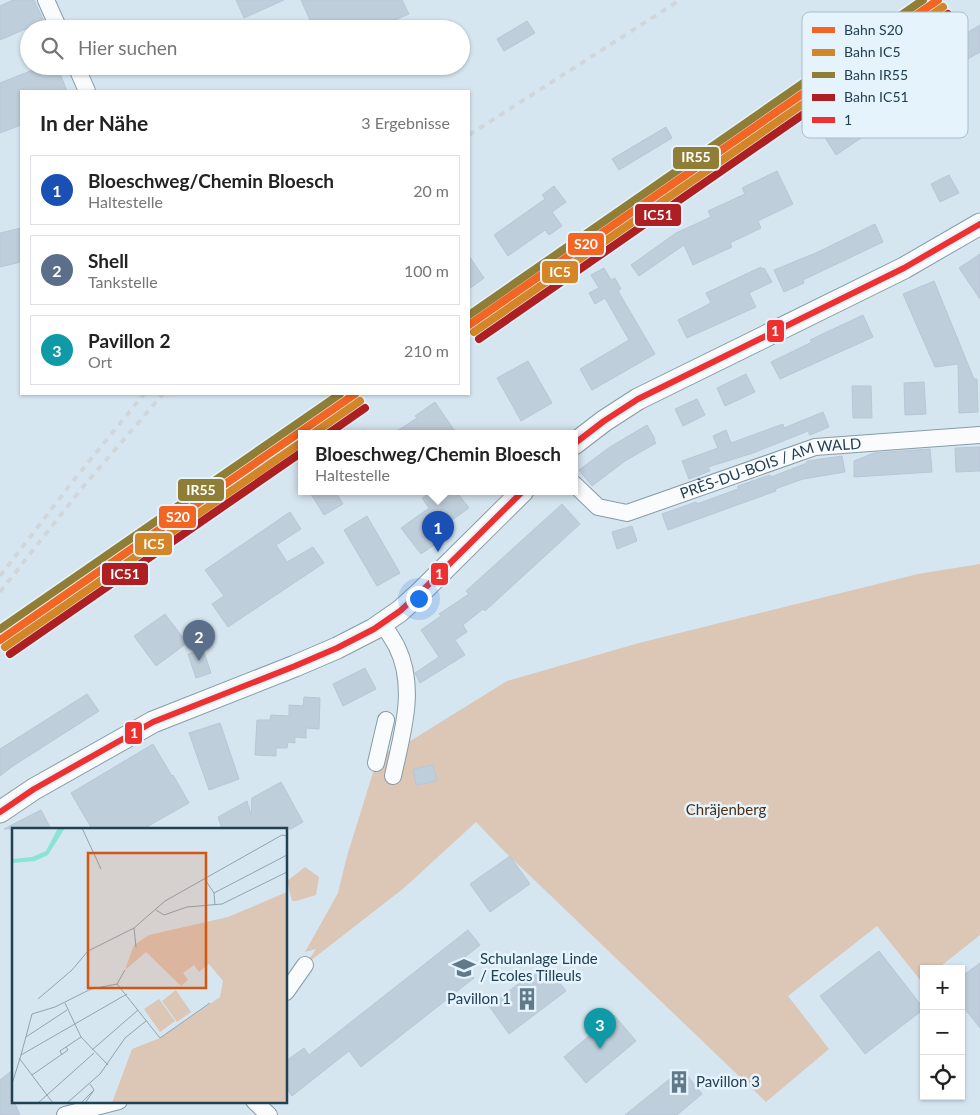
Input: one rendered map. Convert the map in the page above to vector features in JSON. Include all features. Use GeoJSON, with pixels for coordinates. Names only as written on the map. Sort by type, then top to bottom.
{"type":"FeatureCollection","features":[{"type":"Feature","properties":{"kind":"main road"},"geometry":{"type":"LineString","coordinates":[[578,441],[638,399],[904,268],[978,229]]}},
{"type":"Feature","properties":{"kind":"main road"},"geometry":{"type":"LineString","coordinates":[[0,812],[34,789],[153,722],[329,652],[383,624],[423,591],[519,495]]}},
{"type":"Feature","properties":{"kind":"street"},"geometry":{"type":"LineString","coordinates":[[46,0],[55,20]]}},
{"type":"Feature","properties":{"kind":"street"},"geometry":{"type":"LineString","coordinates":[[80,75],[87,90]]}},
{"type":"Feature","properties":{"kind":"street","name":"PRÈS-DU-BOIS / AM WALD"},"geometry":{"type":"LineString","coordinates":[[578,488],[598,507],[627,513],[815,447],[980,435]]}},
{"type":"Feature","properties":{"kind":"street"},"geometry":{"type":"LineString","coordinates":[[383,624],[398,647],[404,667],[407,691],[407,710],[394,776]]}},
{"type":"Feature","properties":{"kind":"street"},"geometry":{"type":"LineString","coordinates":[[376,764],[386,720]]}},
{"type":"Feature","properties":{"kind":"street"},"geometry":{"type":"LineString","coordinates":[[288,989],[305,965]]}},
{"type":"Feature","properties":{"kind":"street"},"geometry":{"type":"LineString","coordinates":[[65,1115],[114,1102]]}},
{"type":"Feature","properties":{"kind":"street"},"geometry":{"type":"LineString","coordinates":[[255,1102],[269,1115]]}},
{"type":"Feature","properties":{"kind":"green space","name":"Chräjenberg"},"geometry":{"type":"Polygon","coordinates":[[[980,564],[980,935],[942,965],[920,965],[920,980],[877,926],[788,996],[829,1049],[766,1102],[476,822],[404,888],[305,965],[316,949],[305,952],[338,893],[347,856],[376,763],[393,747],[399,748],[507,681],[639,643],[918,574],[980,564]]]}},
{"type":"Feature","properties":{"kind":"green space"},"geometry":{"type":"Polygon","coordinates":[[[305,867],[319,877],[316,895],[292,901],[288,880],[305,867]]]}},
{"type":"Feature","properties":{"kind":"building"},"geometry":{"type":"Polygon","coordinates":[[[13,0],[34,0],[44,20],[20,20],[20,31],[0,40],[0,6],[13,0]]]}},
{"type":"Feature","properties":{"kind":"building"},"geometry":{"type":"Polygon","coordinates":[[[236,0],[284,0],[244,18],[236,0]]]}},
{"type":"Feature","properties":{"kind":"building"},"geometry":{"type":"Polygon","coordinates":[[[301,0],[402,0],[409,14],[395,20],[310,20],[301,0]]]}},
{"type":"Feature","properties":{"kind":"building"},"geometry":{"type":"Polygon","coordinates":[[[527,21],[535,33],[504,51],[497,39],[527,21]]]}},
{"type":"Feature","properties":{"kind":"building"},"geometry":{"type":"Polygon","coordinates":[[[980,25],[980,52],[968,59],[968,32],[980,25]]]}},
{"type":"Feature","properties":{"kind":"building"},"geometry":{"type":"Polygon","coordinates":[[[20,75],[61,75],[67,90],[20,90],[20,125],[0,133],[0,83],[20,75]]]}},
{"type":"Feature","properties":{"kind":"building"},"geometry":{"type":"Polygon","coordinates":[[[666,127],[672,138],[619,170],[612,159],[666,127]]]}},
{"type":"Feature","properties":{"kind":"building"},"geometry":{"type":"Polygon","coordinates":[[[825,138],[861,138],[836,155],[825,138]]]}},
{"type":"Feature","properties":{"kind":"building"},"geometry":{"type":"Polygon","coordinates":[[[777,171],[793,204],[758,221],[761,228],[730,243],[732,247],[693,265],[684,245],[639,276],[631,265],[676,233],[711,217],[708,211],[745,194],[742,188],[777,171]]]}},
{"type":"Feature","properties":{"kind":"building"},"geometry":{"type":"Polygon","coordinates":[[[949,175],[959,193],[940,202],[931,184],[949,175]]]}},
{"type":"Feature","properties":{"kind":"building"},"geometry":{"type":"Polygon","coordinates":[[[554,186],[566,202],[552,212],[562,226],[549,235],[545,230],[508,256],[494,235],[545,199],[542,195],[554,186]]]}},
{"type":"Feature","properties":{"kind":"building"},"geometry":{"type":"Polygon","coordinates":[[[875,224],[883,242],[803,280],[804,283],[784,292],[774,270],[818,252],[875,224]]]}},
{"type":"Feature","properties":{"kind":"building"},"geometry":{"type":"Polygon","coordinates":[[[20,228],[20,262],[0,267],[0,233],[20,228]]]}},
{"type":"Feature","properties":{"kind":"building"},"geometry":{"type":"Polygon","coordinates":[[[980,254],[980,299],[959,268],[980,254]]]}},
{"type":"Feature","properties":{"kind":"building"},"geometry":{"type":"Polygon","coordinates":[[[470,257],[484,278],[470,288],[470,257]]]}},
{"type":"Feature","properties":{"kind":"building"},"geometry":{"type":"Polygon","coordinates":[[[761,267],[762,269],[764,268],[772,282],[749,293],[756,307],[687,338],[678,320],[711,303],[706,293],[761,267]]]}},
{"type":"Feature","properties":{"kind":"building"},"geometry":{"type":"Polygon","coordinates":[[[604,268],[611,280],[615,278],[621,289],[618,291],[655,354],[592,390],[580,369],[629,340],[605,298],[595,304],[589,293],[599,288],[591,275],[604,268]]]}},
{"type":"Feature","properties":{"kind":"building"},"geometry":{"type":"Polygon","coordinates":[[[934,281],[974,379],[977,379],[978,412],[959,413],[958,364],[935,367],[903,294],[934,281]]]}},
{"type":"Feature","properties":{"kind":"building"},"geometry":{"type":"Polygon","coordinates":[[[863,315],[873,337],[780,379],[771,362],[812,342],[810,340],[863,315]]]}},
{"type":"Feature","properties":{"kind":"building"},"geometry":{"type":"Polygon","coordinates":[[[528,361],[552,403],[521,421],[497,378],[528,361]]]}},
{"type":"Feature","properties":{"kind":"building"},"geometry":{"type":"Polygon","coordinates":[[[746,374],[755,392],[725,406],[717,388],[746,374]]]}},
{"type":"Feature","properties":{"kind":"building"},"geometry":{"type":"Polygon","coordinates":[[[924,382],[926,414],[905,415],[904,383],[924,382]]]}},
{"type":"Feature","properties":{"kind":"building"},"geometry":{"type":"Polygon","coordinates":[[[852,386],[871,386],[872,418],[853,418],[852,386]]]}},
{"type":"Feature","properties":{"kind":"building"},"geometry":{"type":"Polygon","coordinates":[[[697,399],[705,415],[683,426],[675,409],[697,399]]]}},
{"type":"Feature","properties":{"kind":"building"},"geometry":{"type":"Polygon","coordinates":[[[435,402],[454,430],[399,430],[417,418],[415,416],[435,402]]]}},
{"type":"Feature","properties":{"kind":"building"},"geometry":{"type":"Polygon","coordinates":[[[823,412],[829,427],[810,435],[808,431],[753,453],[708,467],[710,471],[689,479],[682,461],[718,448],[713,436],[726,430],[731,443],[783,424],[784,428],[823,412]]]}},
{"type":"Feature","properties":{"kind":"building"},"geometry":{"type":"Polygon","coordinates":[[[647,425],[656,443],[625,461],[592,486],[579,470],[610,447],[647,425]]]}},
{"type":"Feature","properties":{"kind":"building"},"geometry":{"type":"Polygon","coordinates":[[[980,447],[980,471],[956,472],[955,448],[980,447]]]}},
{"type":"Feature","properties":{"kind":"building"},"geometry":{"type":"Polygon","coordinates":[[[930,449],[932,472],[854,477],[854,461],[874,453],[930,449]]]}},
{"type":"Feature","properties":{"kind":"building"},"geometry":{"type":"Polygon","coordinates":[[[842,456],[845,472],[803,479],[775,489],[776,491],[668,530],[662,514],[696,502],[697,504],[738,489],[738,486],[770,475],[771,477],[807,463],[807,461],[842,456]]]}},
{"type":"Feature","properties":{"kind":"building"},"geometry":{"type":"Polygon","coordinates":[[[312,495],[337,495],[343,504],[324,515],[312,495]]]}},
{"type":"Feature","properties":{"kind":"building"},"geometry":{"type":"Polygon","coordinates":[[[426,495],[459,495],[469,508],[441,528],[447,536],[421,554],[401,528],[429,508],[422,498],[426,495]]]}},
{"type":"Feature","properties":{"kind":"building"},"geometry":{"type":"Polygon","coordinates":[[[562,504],[580,524],[485,611],[483,609],[463,625],[467,632],[455,640],[465,655],[420,683],[415,673],[439,657],[421,630],[441,616],[439,614],[469,594],[466,591],[562,504]]]}},
{"type":"Feature","properties":{"kind":"building"},"geometry":{"type":"Polygon","coordinates":[[[290,512],[301,529],[276,545],[287,562],[313,547],[324,563],[228,627],[212,604],[224,596],[205,570],[290,512]]]}},
{"type":"Feature","properties":{"kind":"building"},"geometry":{"type":"Polygon","coordinates":[[[367,516],[400,573],[377,586],[344,530],[367,516]]]}},
{"type":"Feature","properties":{"kind":"building"},"geometry":{"type":"Polygon","coordinates":[[[632,526],[637,541],[617,549],[612,532],[632,526]]]}},
{"type":"Feature","properties":{"kind":"building"},"geometry":{"type":"Polygon","coordinates":[[[165,614],[187,643],[156,666],[134,636],[165,614]]]}},
{"type":"Feature","properties":{"kind":"building"},"geometry":{"type":"Polygon","coordinates":[[[203,649],[211,673],[196,678],[188,654],[203,649]]]}},
{"type":"Feature","properties":{"kind":"building"},"geometry":{"type":"Polygon","coordinates":[[[365,668],[376,689],[343,706],[333,684],[365,668]]]}},
{"type":"Feature","properties":{"kind":"building"},"geometry":{"type":"Polygon","coordinates":[[[87,694],[99,711],[0,776],[0,749],[87,694]]]}},
{"type":"Feature","properties":{"kind":"building"},"geometry":{"type":"Polygon","coordinates":[[[304,697],[320,698],[319,729],[306,728],[306,738],[295,737],[295,743],[288,742],[287,748],[276,748],[276,756],[255,755],[257,720],[270,720],[271,715],[289,716],[289,705],[303,706],[304,697]]]}},
{"type":"Feature","properties":{"kind":"building"},"geometry":{"type":"Polygon","coordinates":[[[220,723],[239,779],[209,790],[189,733],[220,723]]]}},
{"type":"Feature","properties":{"kind":"building"},"geometry":{"type":"Polygon","coordinates":[[[153,744],[189,803],[145,828],[91,828],[71,793],[153,744]]]}},
{"type":"Feature","properties":{"kind":"building"},"geometry":{"type":"Polygon","coordinates":[[[433,765],[437,781],[416,785],[413,769],[433,765]]]}},
{"type":"Feature","properties":{"kind":"building"},"geometry":{"type":"Polygon","coordinates":[[[281,782],[303,822],[291,829],[222,828],[218,817],[247,801],[251,815],[252,798],[281,782]]]}},
{"type":"Feature","properties":{"kind":"building"},"geometry":{"type":"Polygon","coordinates":[[[41,810],[50,828],[12,828],[4,829],[41,810]]]}},
{"type":"Feature","properties":{"kind":"building"},"geometry":{"type":"Polygon","coordinates":[[[510,856],[530,884],[490,912],[470,884],[510,856]]]}},
{"type":"Feature","properties":{"kind":"building"},"geometry":{"type":"Polygon","coordinates":[[[468,930],[480,945],[460,961],[474,978],[361,1067],[349,1051],[292,1096],[288,1091],[288,1060],[304,1048],[309,1055],[468,930]]]}},
{"type":"Feature","properties":{"kind":"building"},"geometry":{"type":"Polygon","coordinates":[[[879,951],[920,1004],[920,1012],[865,1054],[820,996],[879,951]]]}},
{"type":"Feature","properties":{"kind":"building"},"geometry":{"type":"Polygon","coordinates":[[[980,963],[980,1028],[965,1009],[965,974],[980,963]]]}},
{"type":"Feature","properties":{"kind":"building","name":"Pavillon 1"},"geometry":{"type":"Polygon","coordinates":[[[545,964],[566,991],[509,1034],[489,1006],[545,964]]]}},
{"type":"Feature","properties":{"kind":"building"},"geometry":{"type":"Polygon","coordinates":[[[614,1015],[636,1041],[586,1083],[564,1057],[614,1015]]]}},
{"type":"Feature","properties":{"kind":"building","name":"Pavillon 3"},"geometry":{"type":"Polygon","coordinates":[[[682,1069],[702,1094],[677,1115],[625,1115],[682,1069]]]}},
{"type":"Feature","properties":{"kind":"building"},"geometry":{"type":"Polygon","coordinates":[[[12,1071],[12,1102],[14,1102],[20,1115],[0,1115],[0,1080],[12,1071]]]}},
{"type":"Feature","properties":{"kind":"railway"},"geometry":{"type":"LineString","coordinates":[[470,134],[680,0]]}},
{"type":"Feature","properties":{"kind":"railway"},"geometry":{"type":"LineString","coordinates":[[0,576],[73,481],[143,395]]}},
{"type":"Feature","properties":{"kind":"railway"},"geometry":{"type":"LineString","coordinates":[[0,592],[82,488],[162,395]]}},
{"type":"Feature","properties":{"kind":"rail line","name":"IR55"},"geometry":{"type":"LineString","coordinates":[[906,12],[923,0]]}},
{"type":"Feature","properties":{"kind":"rail line","name":"S20"},"geometry":{"type":"LineString","coordinates":[[921,12],[938,0]]}},
{"type":"Feature","properties":{"kind":"rail line","name":"IC5"},"geometry":{"type":"LineString","coordinates":[[936,12],[943,7]]}},
{"type":"Feature","properties":{"kind":"rail line","name":"IR55"},"geometry":{"type":"LineString","coordinates":[[470,314],[802,84]]}},
{"type":"Feature","properties":{"kind":"rail line","name":"S20"},"geometry":{"type":"LineString","coordinates":[[470,324],[802,94]]}},
{"type":"Feature","properties":{"kind":"rail line","name":"IC5"},"geometry":{"type":"LineString","coordinates":[[474,332],[802,105]]}},
{"type":"Feature","properties":{"kind":"rail line","name":"IC51"},"geometry":{"type":"LineString","coordinates":[[479,339],[802,115]]}},
{"type":"Feature","properties":{"kind":"rail line","name":"IR55"},"geometry":{"type":"LineString","coordinates":[[0,629],[339,395]]}},
{"type":"Feature","properties":{"kind":"rail line","name":"S20"},"geometry":{"type":"LineString","coordinates":[[303,430],[354,395]]}},
{"type":"Feature","properties":{"kind":"rail line","name":"IC5"},"geometry":{"type":"LineString","coordinates":[[318,430],[360,401]]}},
{"type":"Feature","properties":{"kind":"rail line","name":"IC51"},"geometry":{"type":"LineString","coordinates":[[333,430],[365,408]]}},
{"type":"Feature","properties":{"kind":"rail line","name":"S20"},"geometry":{"type":"LineString","coordinates":[[0,640],[298,433]]}},
{"type":"Feature","properties":{"kind":"rail line","name":"IC5"},"geometry":{"type":"LineString","coordinates":[[5,647],[298,445]]}},
{"type":"Feature","properties":{"kind":"rail line","name":"IC51"},"geometry":{"type":"LineString","coordinates":[[10,654],[298,455]]}},
{"type":"Feature","properties":{"kind":"transit line","name":"1"},"geometry":{"type":"LineString","coordinates":[[578,441],[638,399],[904,268],[980,224]]}},
{"type":"Feature","properties":{"kind":"transit line","name":"1"},"geometry":{"type":"LineString","coordinates":[[0,812],[34,789],[153,722],[295,666],[337,648],[374,629],[400,611],[421,592],[519,495]]}},
{"type":"Feature","properties":{"kind":"place","name":"Bloeschweg/Chemin Bloesch"},"geometry":{"type":"Point","coordinates":[438,552]}},
{"type":"Feature","properties":{"kind":"place","name":"Shell"},"geometry":{"type":"Point","coordinates":[199,661]}},
{"type":"Feature","properties":{"kind":"place","name":"Schulanlage Linde / Ecoles Tilleuls"},"geometry":{"type":"Point","coordinates":[464,968]}},
{"type":"Feature","properties":{"kind":"place","name":"Pavillon 1"},"geometry":{"type":"Point","coordinates":[527,999]}},
{"type":"Feature","properties":{"kind":"place","name":"Pavillon 2"},"geometry":{"type":"Point","coordinates":[600,1049]}},
{"type":"Feature","properties":{"kind":"place","name":"Pavillon 3"},"geometry":{"type":"Point","coordinates":[679,1082]}}]}
